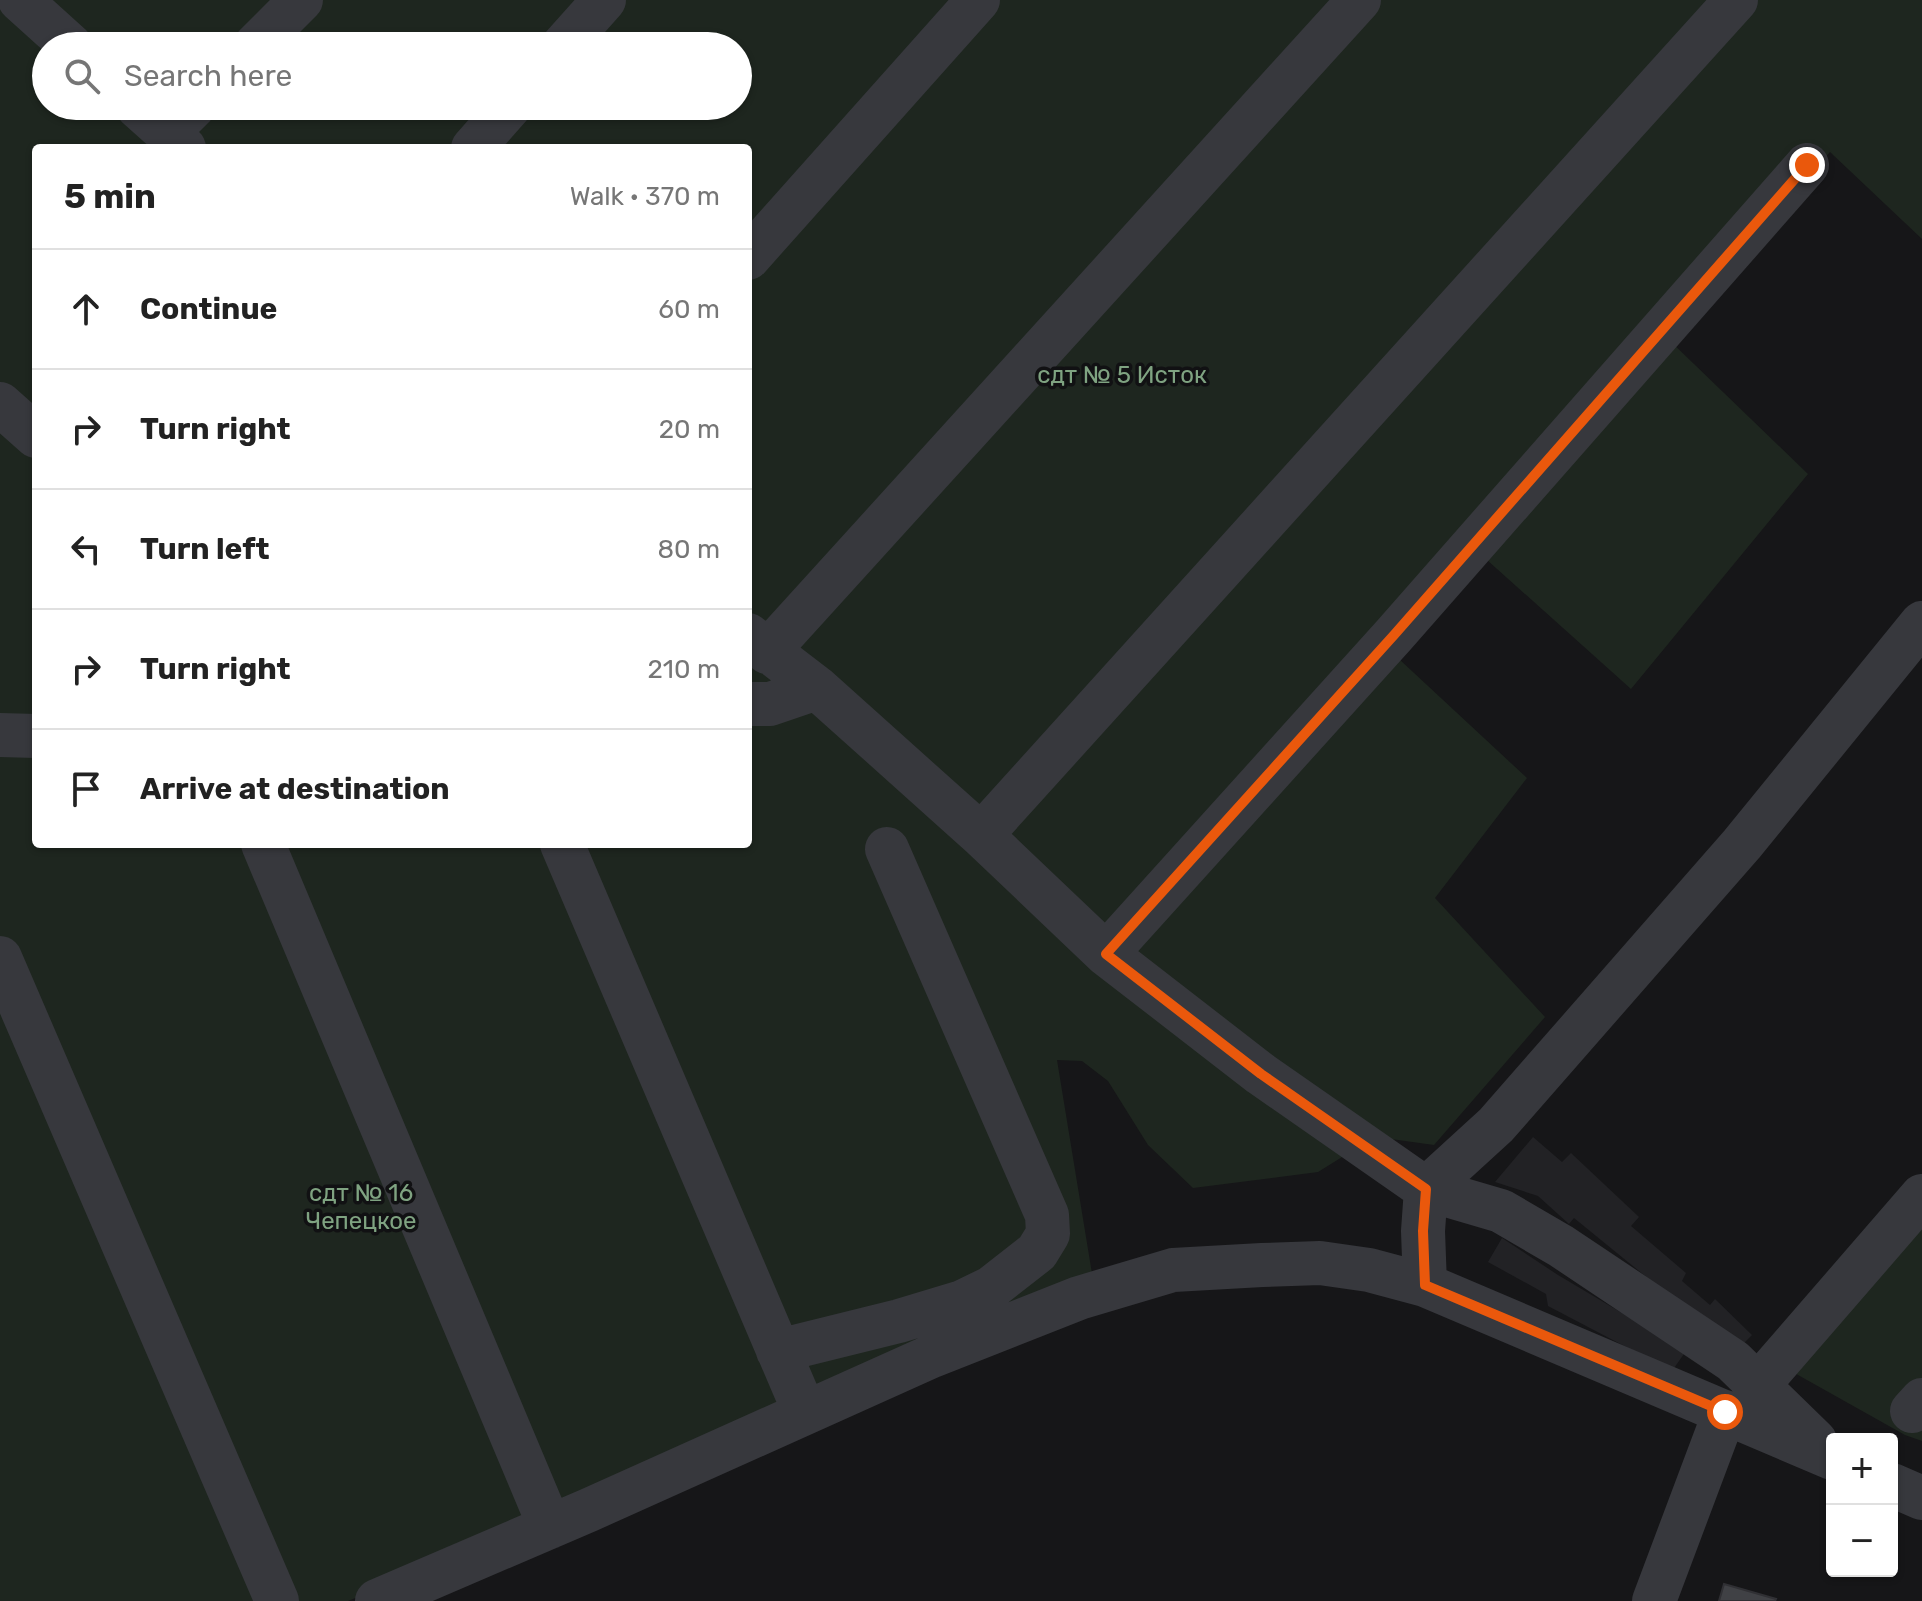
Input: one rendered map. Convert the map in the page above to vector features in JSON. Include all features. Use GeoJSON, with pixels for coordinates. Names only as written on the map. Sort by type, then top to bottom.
{"type":"FeatureCollection","features":[{"type":"Feature","properties":{"kind":"street"},"geometry":{"type":"LineString","coordinates":[[20,0],[55,32]]}},
{"type":"Feature","properties":{"kind":"street"},"geometry":{"type":"LineString","coordinates":[[269,32],[301,0]]}},
{"type":"Feature","properties":{"kind":"street"},"geometry":{"type":"LineString","coordinates":[[575,32],[604,0]]}},
{"type":"Feature","properties":{"kind":"street"},"geometry":{"type":"LineString","coordinates":[[752,254],[978,0]]}},
{"type":"Feature","properties":{"kind":"street"},"geometry":{"type":"LineString","coordinates":[[1359,0],[758,644],[817,688],[981,835],[1106,954],[1261,1074],[1426,1189],[1501,1211],[1561,1246],[1710,1345],[1759,1384],[1826,1451]]}},
{"type":"Feature","properties":{"kind":"street"},"geometry":{"type":"LineString","coordinates":[[981,835],[1736,0]]}},
{"type":"Feature","properties":{"kind":"street"},"geometry":{"type":"LineString","coordinates":[[477,144],[498,120]]}},
{"type":"Feature","properties":{"kind":"street"},"geometry":{"type":"LineString","coordinates":[[1106,954],[1394,635],[1807,165]]}},
{"type":"Feature","properties":{"kind":"street"},"geometry":{"type":"LineString","coordinates":[[0,404],[32,432]]}},
{"type":"Feature","properties":{"kind":"street"},"geometry":{"type":"LineString","coordinates":[[1425,1285],[1423,1231],[1426,1189],[1496,1125],[1722,867],[1922,623]]}},
{"type":"Feature","properties":{"kind":"street"},"geometry":{"type":"LineString","coordinates":[[752,704],[770,704],[817,688]]}},
{"type":"Feature","properties":{"kind":"street"},"geometry":{"type":"LineString","coordinates":[[265,848],[550,1527]]}},
{"type":"Feature","properties":{"kind":"street"},"geometry":{"type":"LineString","coordinates":[[564,848],[805,1413]]}},
{"type":"Feature","properties":{"kind":"street"},"geometry":{"type":"LineString","coordinates":[[778,1351],[962,1302],[991,1288],[1017,1269],[1037,1252],[1048,1234],[1047,1215],[887,849]]}},
{"type":"Feature","properties":{"kind":"street"},"geometry":{"type":"LineString","coordinates":[[0,958],[277,1601]]}},
{"type":"Feature","properties":{"kind":"street"},"geometry":{"type":"LineString","coordinates":[[1759,1384],[1922,1196]]}},
{"type":"Feature","properties":{"kind":"street"},"geometry":{"type":"LineString","coordinates":[[377,1601],[932,1356],[1079,1298],[1173,1270],[1320,1263],[1369,1270],[1425,1285],[1826,1454]]}},
{"type":"Feature","properties":{"kind":"street"},"geometry":{"type":"LineString","coordinates":[[1654,1601],[1725,1412]]}},
{"type":"Feature","properties":{"kind":"street"},"geometry":{"type":"LineString","coordinates":[[1898,1488],[1922,1498]]}},
{"type":"Feature","properties":{"kind":"shaded area"},"geometry":{"type":"Polygon","coordinates":[[[1533,1137],[1562,1162],[1571,1153],[1639,1217],[1631,1226],[1686,1273],[1682,1281],[1710,1305],[1715,1299],[1752,1335],[1741,1346],[1693,1315],[1574,1218],[1569,1224],[1538,1196],[1495,1182],[1533,1137]]]}},
{"type":"Feature","properties":{"kind":"shaded area"},"geometry":{"type":"Polygon","coordinates":[[[1502,1238],[1686,1351],[1672,1371],[1548,1306],[1546,1294],[1488,1262],[1502,1238]]]}},
{"type":"Feature","properties":{"kind":"green space"},"geometry":{"type":"Polygon","coordinates":[[[0,0],[1922,0],[1922,239],[1830,152],[1666,337],[1808,474],[1631,689],[1467,542],[1385,646],[1527,778],[1435,898],[1545,1017],[1434,1145],[1355,1134],[1347,1154],[1318,1172],[1193,1188],[1148,1145],[1108,1081],[1082,1061],[1057,1060],[1096,1298],[348,1601],[0,1601],[0,0]]]}},
{"type":"Feature","properties":{"kind":"green space"},"geometry":{"type":"Polygon","coordinates":[[[1922,1181],[1922,1441],[1905,1435],[1759,1353],[1922,1181]]]}},
{"type":"Feature","properties":{"kind":"building"},"geometry":{"type":"Polygon","coordinates":[[[1724,1584],[1776,1599],[1719,1601],[1724,1584]]]}},
{"type":"Feature","properties":{"kind":"route"},"geometry":{"type":"LineString","coordinates":[[1725,1412],[1425,1285],[1423,1231],[1426,1189],[1261,1074],[1106,954],[1394,635],[1807,165]]}},
{"type":"Feature","properties":{"kind":"park label","name":"сдт № 5 Исток"},"geometry":{"type":"Point","coordinates":[1122,375]}},
{"type":"Feature","properties":{"kind":"park label","name":"сдт № 16 Чепецкое"},"geometry":{"type":"Point","coordinates":[361,1207]}}]}
